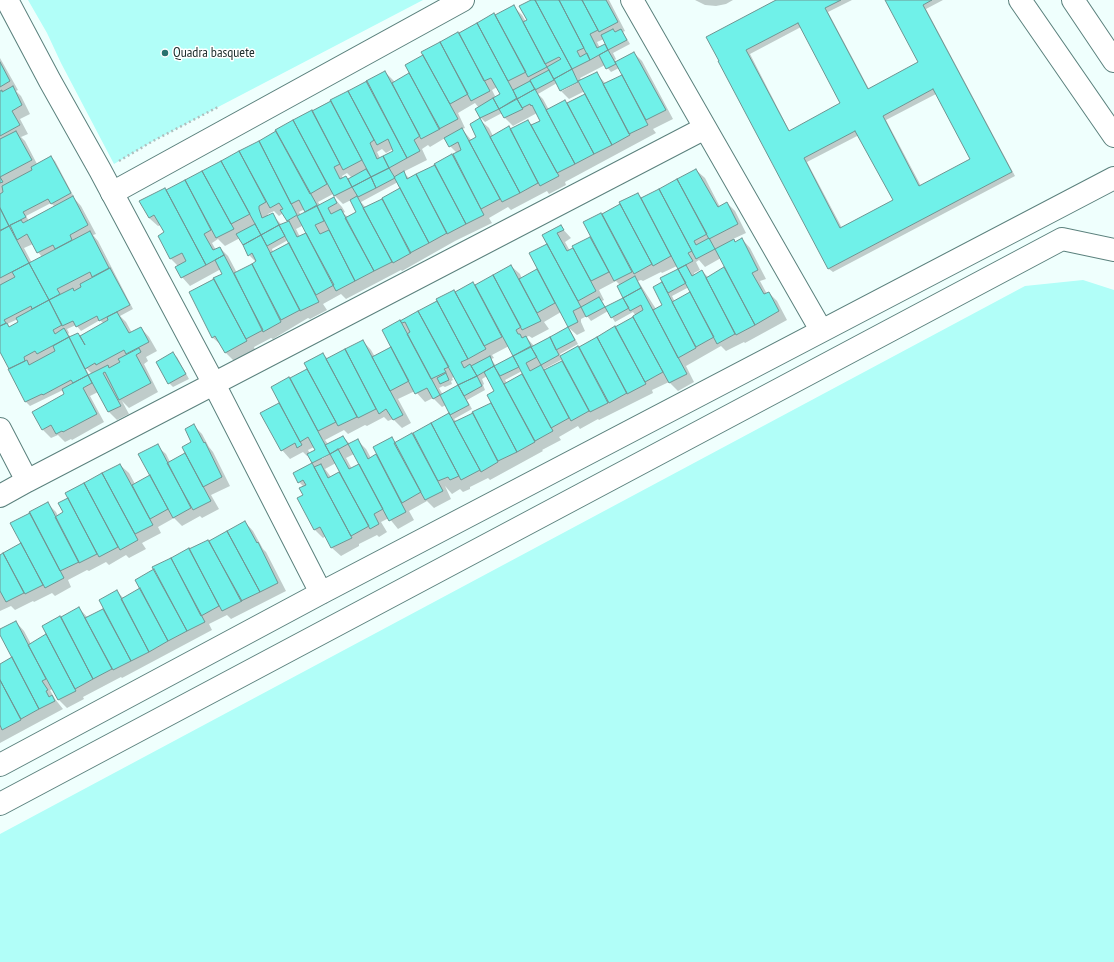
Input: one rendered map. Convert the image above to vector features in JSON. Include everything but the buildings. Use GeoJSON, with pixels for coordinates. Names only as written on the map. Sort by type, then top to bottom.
{"type":"FeatureCollection","features":[{"type":"Feature","properties":{"kind":"street"},"geometry":{"type":"LineString","coordinates":[[7,0],[214,384],[322,593]]}},
{"type":"Feature","properties":{"kind":"street"},"geometry":{"type":"LineString","coordinates":[[112,193],[463,0]]}},
{"type":"Feature","properties":{"kind":"street"},"geometry":{"type":"LineString","coordinates":[[632,0],[820,330]]}},
{"type":"Feature","properties":{"kind":"street"},"geometry":{"type":"LineString","coordinates":[[1020,0],[1114,136]]}},
{"type":"Feature","properties":{"kind":"street"},"geometry":{"type":"LineString","coordinates":[[1073,0],[1114,61]]}},
{"type":"Feature","properties":{"kind":"street"},"geometry":{"type":"LineString","coordinates":[[0,496],[27,480],[705,128]]}},
{"type":"Feature","properties":{"kind":"street"},"geometry":{"type":"LineString","coordinates":[[0,764],[820,330],[1114,178]]}},
{"type":"Feature","properties":{"kind":"street"},"geometry":{"type":"LineString","coordinates":[[0,804],[1062,239],[1114,250]]}},
{"type":"Feature","properties":{"kind":"street"},"geometry":{"type":"LineString","coordinates":[[0,428],[27,480]]}},
{"type":"Feature","properties":{"kind":"shaded area"},"geometry":{"type":"Polygon","coordinates":[[[28,0],[423,0],[153,141],[114,164],[47,33],[28,0]]]}},
{"type":"Feature","properties":{"kind":"shaded area"},"geometry":{"type":"Polygon","coordinates":[[[1083,280],[1114,290],[1114,962],[0,962],[0,834],[1025,286],[1083,280]]]}},
{"type":"Feature","properties":{"kind":"place","name":"Quadra basquete"},"geometry":{"type":"Point","coordinates":[165,53]}}]}
